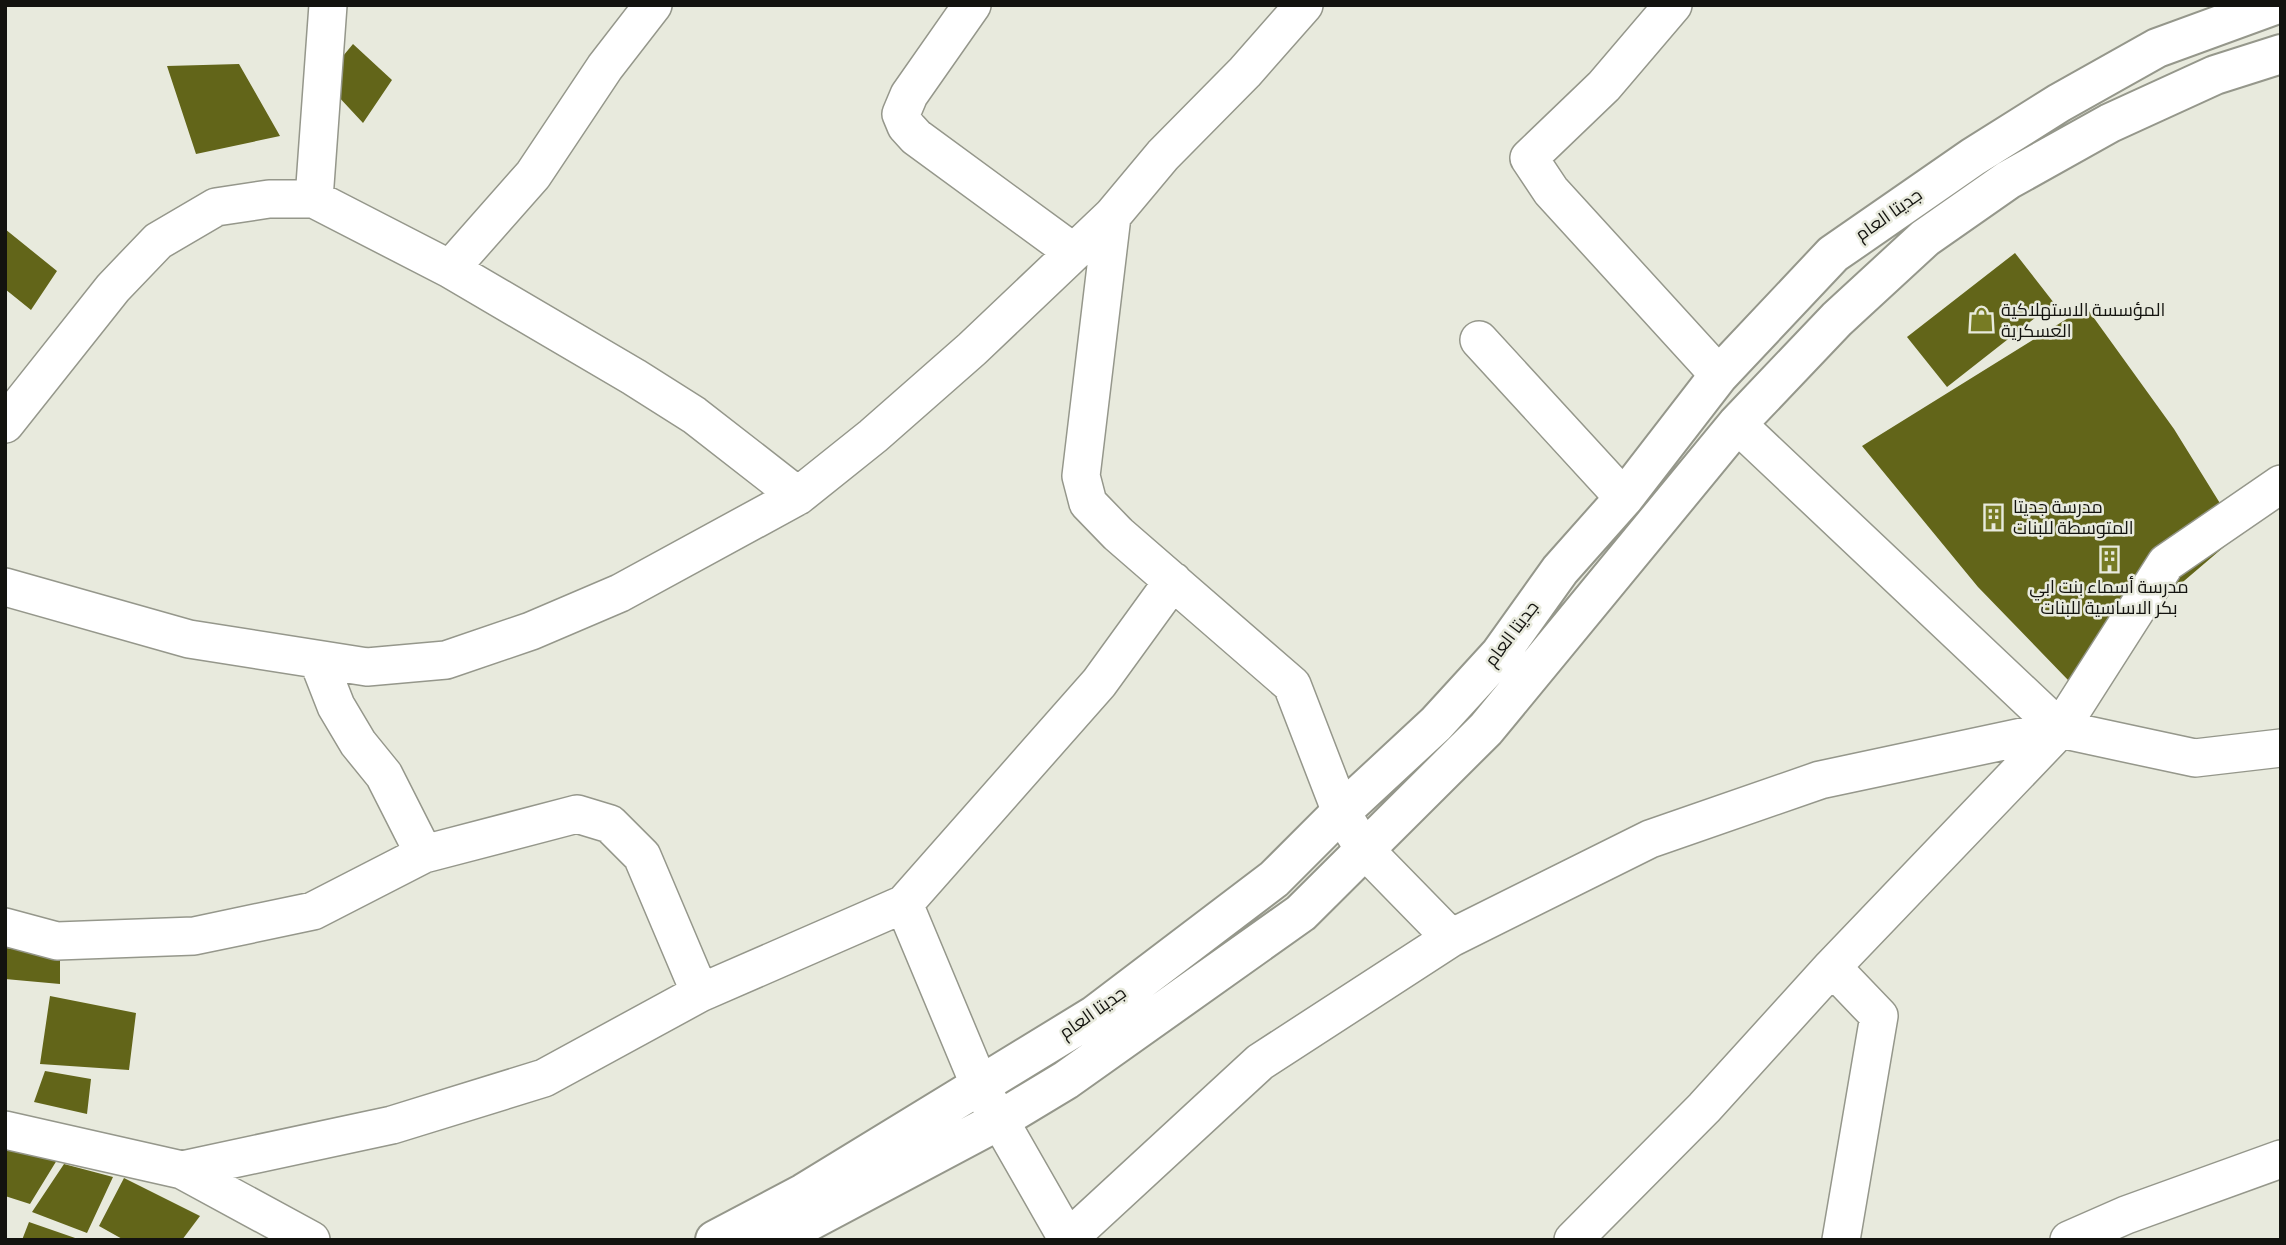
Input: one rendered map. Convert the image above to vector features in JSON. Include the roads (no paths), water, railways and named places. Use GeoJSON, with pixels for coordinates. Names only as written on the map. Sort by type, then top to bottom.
{"type":"FeatureCollection","features":[{"type":"Feature","properties":{"kind":"main road","name":"جديتا العام"},"geometry":{"type":"LineString","coordinates":[[715,1240],[804,1194],[1095,1015],[1274,879],[1340,812],[1436,724],[1500,654],[1560,570],[1624,498],[1719,374],[1833,254],[1973,157],[2059,103],[2157,48],[2275,5]]}},
{"type":"Feature","properties":{"kind":"main road"},"geometry":{"type":"LineString","coordinates":[[774,1240],[998,1121],[1066,1080],[1301,913],[1486,729],[1737,424],[1837,319],[1924,239],[2008,180],[2110,122],[2215,75],[2281,54]]}},
{"type":"Feature","properties":{"kind":"main road"},"geometry":{"type":"LineString","coordinates":[[1560,570],[1596,598]]}},
{"type":"Feature","properties":{"kind":"street"},"geometry":{"type":"LineString","coordinates":[[314,200],[328,5]]}},
{"type":"Feature","properties":{"kind":"street"},"geometry":{"type":"LineString","coordinates":[[450,269],[533,175],[605,67],[653,5]]}},
{"type":"Feature","properties":{"kind":"street"},"geometry":{"type":"LineString","coordinates":[[972,5],[909,95],[901,114],[906,126],[916,137],[1073,252]]}},
{"type":"Feature","properties":{"kind":"street"},"geometry":{"type":"LineString","coordinates":[[5,587],[188,639],[367,667],[446,660],[531,631],[620,593],[798,496],[873,436],[972,349],[1112,216],[1163,155],[1245,72],[1304,5]]}},
{"type":"Feature","properties":{"kind":"street"},"geometry":{"type":"LineString","coordinates":[[1673,5],[1604,86],[1529,158],[1550,191],[1719,374]]}},
{"type":"Feature","properties":{"kind":"street"},"geometry":{"type":"LineString","coordinates":[[5,424],[113,288],[158,241],[216,207],[269,199],[314,200],[450,269],[694,415],[798,496]]}},
{"type":"Feature","properties":{"kind":"street"},"geometry":{"type":"LineString","coordinates":[[1112,216],[1081,476],[1088,503],[1118,534],[1292,685],[1340,812],[1364,849],[1451,938]]}},
{"type":"Feature","properties":{"kind":"street"},"geometry":{"type":"LineString","coordinates":[[1479,340],[1624,498]]}},
{"type":"Feature","properties":{"kind":"street"},"geometry":{"type":"LineString","coordinates":[[1737,424],[2060,729]]}},
{"type":"Feature","properties":{"kind":"street"},"geometry":{"type":"LineString","coordinates":[[1573,1240],[1704,1108],[1832,967],[2060,729],[2166,563],[2281,484]]}},
{"type":"Feature","properties":{"kind":"street"},"geometry":{"type":"LineString","coordinates":[[183,1170],[392,1125],[544,1078],[700,993],[904,904],[1100,683],[1173,581]]}},
{"type":"Feature","properties":{"kind":"street"},"geometry":{"type":"LineString","coordinates":[[318,660],[336,706],[358,743],[384,775],[424,854]]}},
{"type":"Feature","properties":{"kind":"street"},"geometry":{"type":"LineString","coordinates":[[904,904],[980,1086],[1068,1240],[1260,1062],[1451,938],[1650,839],[1820,780],[2060,729],[2195,758],[2281,748]]}},
{"type":"Feature","properties":{"kind":"street"},"geometry":{"type":"LineString","coordinates":[[5,927],[57,940],[194,936],[313,911],[424,854],[577,814],[610,824],[642,856],[700,993]]}},
{"type":"Feature","properties":{"kind":"street"},"geometry":{"type":"LineString","coordinates":[[1832,967],[1879,1016],[1841,1240]]}},
{"type":"Feature","properties":{"kind":"street"},"geometry":{"type":"LineString","coordinates":[[5,1130],[183,1170],[311,1240]]}},
{"type":"Feature","properties":{"kind":"street"},"geometry":{"type":"LineString","coordinates":[[2069,1240],[2126,1215],[2281,1160]]}},
{"type":"Feature","properties":{"kind":"place","name":"المؤسسة الاستهلاكية العسكرية"},"geometry":{"type":"Point","coordinates":[1981,320]}},
{"type":"Feature","properties":{"kind":"place","name":"مدرسة جديتا المتوسطة للبنات"},"geometry":{"type":"Point","coordinates":[1993,517]}},
{"type":"Feature","properties":{"kind":"place","name":"مدرسة أسماء بنت ابي بكر الاساسية للبنات"},"geometry":{"type":"Point","coordinates":[2109,560]}}]}
